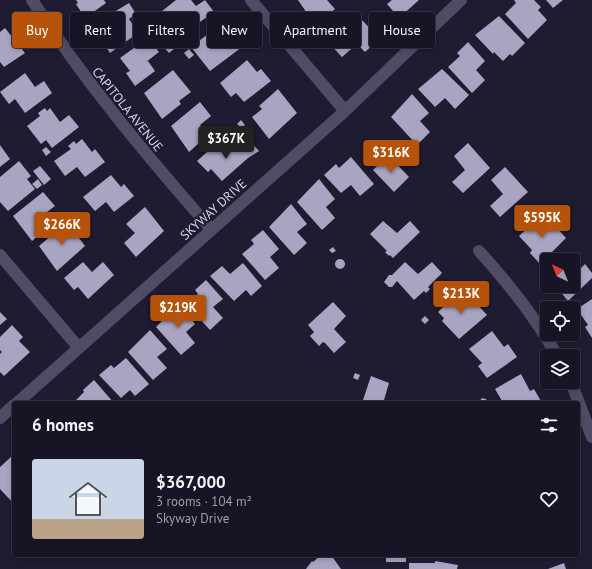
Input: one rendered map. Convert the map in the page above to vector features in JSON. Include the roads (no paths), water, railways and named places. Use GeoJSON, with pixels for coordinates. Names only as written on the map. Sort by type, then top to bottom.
{"type":"FeatureCollection","features":[{"type":"Feature","properties":{"kind":"street","name":"CAPITOLA AVENUE"},"geometry":{"type":"LineString","coordinates":[[32,0],[96,91],[142,150],[212,229]]}},
{"type":"Feature","properties":{"kind":"street"},"geometry":{"type":"LineString","coordinates":[[251,0],[345,110]]}},
{"type":"Feature","properties":{"kind":"street","name":"SKYWAY DRIVE"},"geometry":{"type":"LineString","coordinates":[[19,401],[345,110],[461,0]]}},
{"type":"Feature","properties":{"kind":"street"},"geometry":{"type":"LineString","coordinates":[[479,251],[499,272],[543,330],[553,349]]}},
{"type":"Feature","properties":{"kind":"street"},"geometry":{"type":"LineString","coordinates":[[0,255],[79,348]]}},
{"type":"Feature","properties":{"kind":"street"},"geometry":{"type":"LineString","coordinates":[[574,389],[578,401]]}},
{"type":"Feature","properties":{"kind":"street"},"geometry":{"type":"LineString","coordinates":[[580,406],[592,437]]}},
{"type":"Feature","properties":{"kind":"street"},"geometry":{"type":"LineString","coordinates":[[0,418],[12,407]]}}]}
